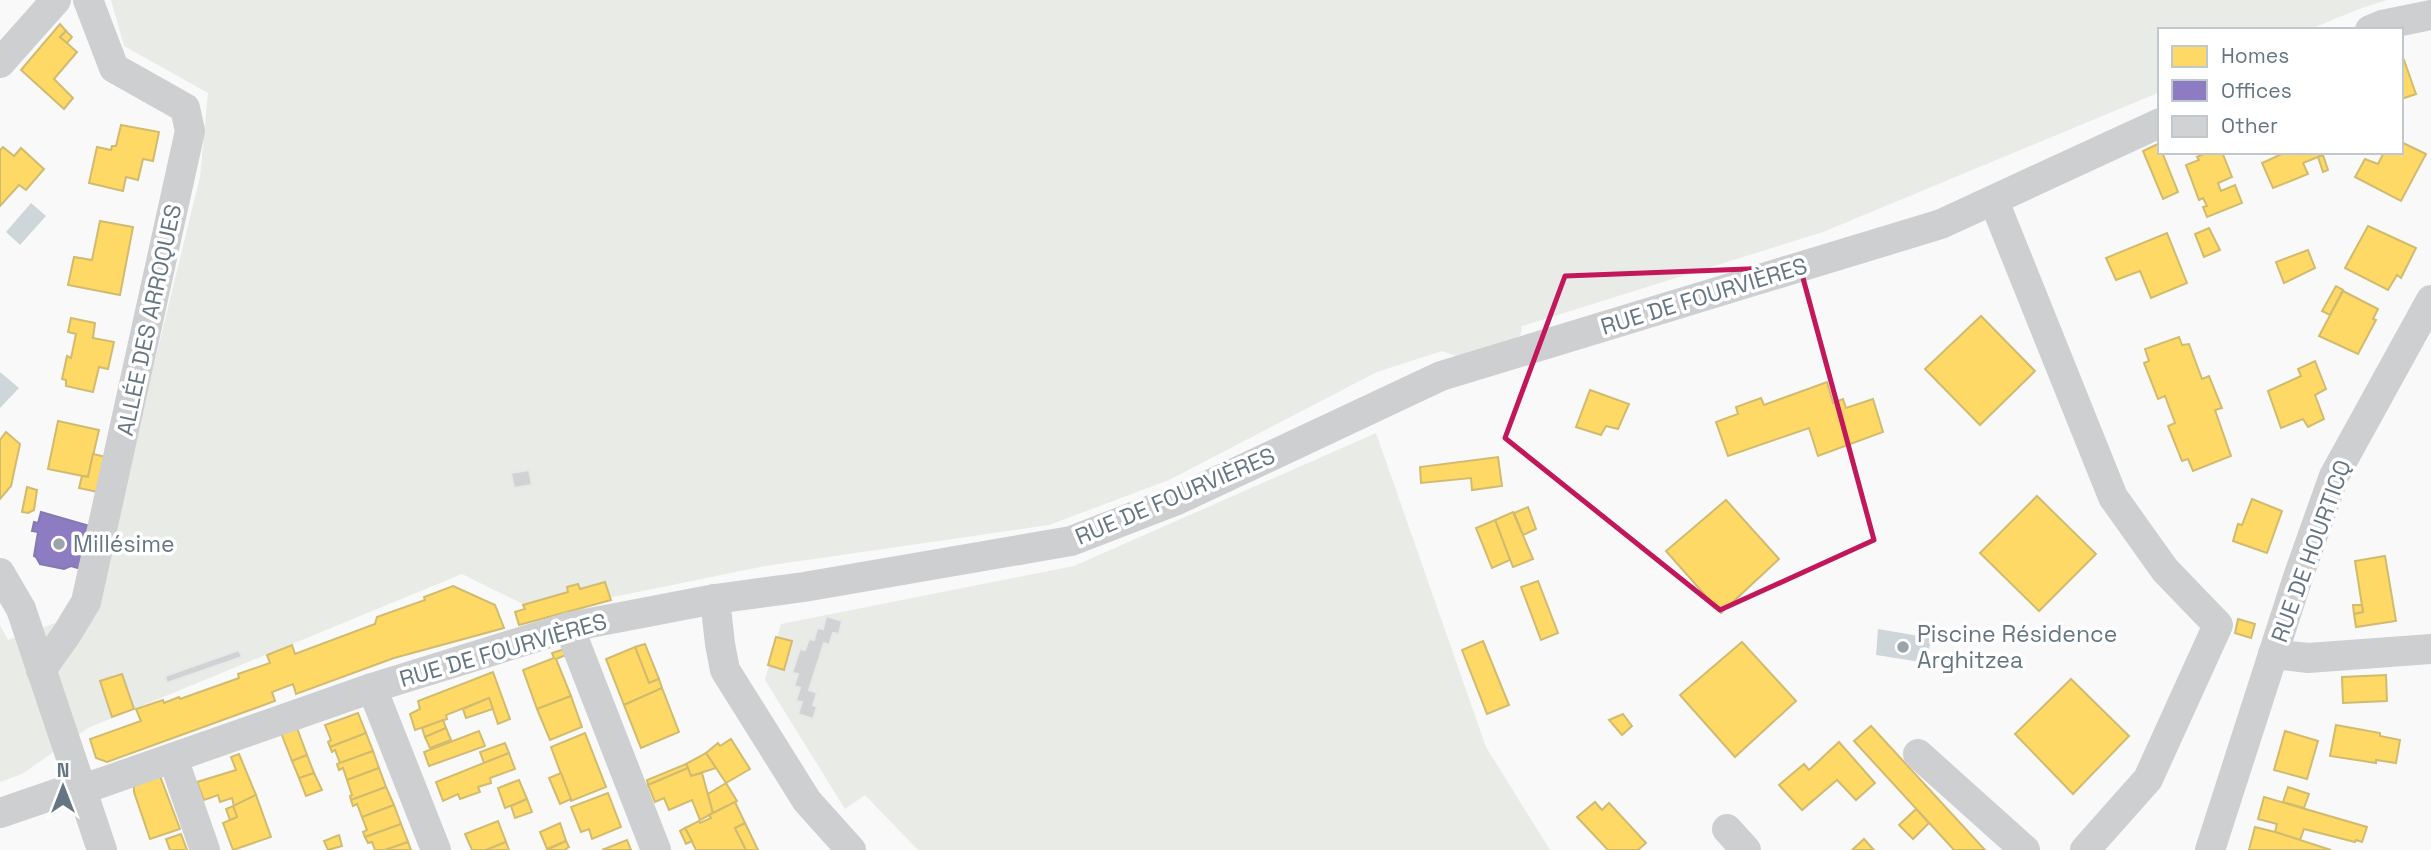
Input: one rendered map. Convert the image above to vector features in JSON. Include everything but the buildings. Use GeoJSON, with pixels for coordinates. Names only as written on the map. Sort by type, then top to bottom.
{"type":"FeatureCollection","features":[{"type":"Feature","properties":{"kind":"street"},"geometry":{"type":"LineString","coordinates":[[1,59],[56,0]]}},
{"type":"Feature","properties":{"kind":"street","name":"ALLÉE DES ARROQUES"},"geometry":{"type":"LineString","coordinates":[[41,670],[86,602],[190,131],[185,108],[114,68],[88,0]]}},
{"type":"Feature","properties":{"kind":"street"},"geometry":{"type":"LineString","coordinates":[[2375,28],[2431,15]]}},
{"type":"Feature","properties":{"kind":"street","name":"RUE DE FOURVIÈRES"},"geometry":{"type":"LineString","coordinates":[[0,813],[79,786],[92,786],[372,688],[569,627],[715,599],[804,587],[1070,541],[1177,500],[1441,376],[1941,224],[2158,124]]}},
{"type":"Feature","properties":{"kind":"street"},"geometry":{"type":"LineString","coordinates":[[1994,201],[2113,497],[2165,570],[2218,625],[2148,779],[2085,850]]}},
{"type":"Feature","properties":{"kind":"street","name":"RUE DE HOURTICQ"},"geometry":{"type":"LineString","coordinates":[[2210,850],[2334,476],[2431,300]]}},
{"type":"Feature","properties":{"kind":"street"},"geometry":{"type":"LineString","coordinates":[[0,573],[21,609],[102,850]]}},
{"type":"Feature","properties":{"kind":"street"},"geometry":{"type":"LineString","coordinates":[[715,599],[725,670],[807,801],[851,850]]}},
{"type":"Feature","properties":{"kind":"street"},"geometry":{"type":"LineString","coordinates":[[569,627],[656,850]]}},
{"type":"Feature","properties":{"kind":"street","name":"RUE DE HOURTICQ"},"geometry":{"type":"LineString","coordinates":[[2273,654],[2308,658],[2431,649]]}},
{"type":"Feature","properties":{"kind":"street"},"geometry":{"type":"LineString","coordinates":[[372,688],[436,850]]}},
{"type":"Feature","properties":{"kind":"street"},"geometry":{"type":"LineString","coordinates":[[1918,754],[2025,850]]}},
{"type":"Feature","properties":{"kind":"street"},"geometry":{"type":"LineString","coordinates":[[173,758],[205,850]]}},
{"type":"Feature","properties":{"kind":"highlighted area"},"geometry":{"type":"Polygon","coordinates":[[[1800,267],[1874,540],[1720,610],[1505,438],[1565,276],[1800,267]]]}},
{"type":"Feature","properties":{"kind":"shaded area"},"geometry":{"type":"Polygon","coordinates":[[[111,0],[2387,0],[2313,28],[2158,28],[2158,93],[1823,232],[1522,326],[1521,334],[1507,346],[1459,357],[1442,351],[1377,372],[1169,480],[1049,525],[765,566],[539,612],[462,574],[88,728],[22,774],[0,782],[0,625],[8,640],[94,609],[200,177],[208,93],[124,46],[111,0]]]}},
{"type":"Feature","properties":{"kind":"shaded area"},"geometry":{"type":"Polygon","coordinates":[[[31,203],[46,216],[20,245],[6,232],[31,203]]]}},
{"type":"Feature","properties":{"kind":"shaded area"},"geometry":{"type":"Polygon","coordinates":[[[0,372],[19,388],[0,408],[0,372]]]}},
{"type":"Feature","properties":{"kind":"shaded area"},"geometry":{"type":"Polygon","coordinates":[[[1376,433],[1486,747],[1550,850],[918,850],[865,795],[845,809],[765,680],[781,624],[1074,566],[1376,433]]]}},
{"type":"Feature","properties":{"kind":"shaded area","name":"Piscine Résidence Arghitzea"},"geometry":{"type":"Polygon","coordinates":[[[1878,629],[1931,638],[1927,663],[1876,655],[1878,629]]]}},
{"type":"Feature","properties":{"kind":"place","name":"Millésime"},"geometry":{"type":"Point","coordinates":[59,544]}},
{"type":"Feature","properties":{"kind":"place","name":"Piscine Résidence Arghitzea"},"geometry":{"type":"Point","coordinates":[1903,647]}}]}
